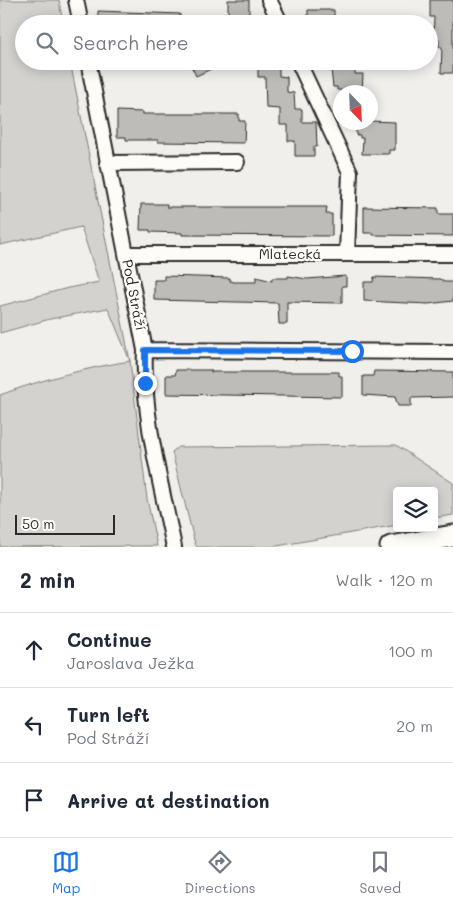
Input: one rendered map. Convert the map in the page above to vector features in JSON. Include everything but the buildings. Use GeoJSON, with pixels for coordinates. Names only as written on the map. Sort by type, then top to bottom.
{"type":"FeatureCollection","features":[{"type":"Feature","properties":{"kind":"main road"},"geometry":{"type":"LineString","coordinates":[[391,547],[453,536]]}},
{"type":"Feature","properties":{"kind":"street"},"geometry":{"type":"LineString","coordinates":[[76,0],[79,15]]}},
{"type":"Feature","properties":{"kind":"street"},"geometry":{"type":"LineString","coordinates":[[270,0],[277,15]]}},
{"type":"Feature","properties":{"kind":"street","name":"Pod Stráží"},"geometry":{"type":"LineString","coordinates":[[90,70],[145,350],[145,383],[151,426],[174,547]]}},
{"type":"Feature","properties":{"kind":"street"},"geometry":{"type":"LineString","coordinates":[[302,70],[350,172],[347,254]]}},
{"type":"Feature","properties":{"kind":"street"},"geometry":{"type":"LineString","coordinates":[[107,163],[237,162]]}},
{"type":"Feature","properties":{"kind":"street","name":"Mlatecká"},"geometry":{"type":"LineString","coordinates":[[126,254],[453,254]]}},
{"type":"Feature","properties":{"kind":"street"},"geometry":{"type":"LineString","coordinates":[[145,350],[453,352]]}},
{"type":"Feature","properties":{"kind":"shaded area"},"geometry":{"type":"Polygon","coordinates":[[[0,0],[59,0],[62,15],[15,15],[15,70],[72,70],[130,361],[108,308],[50,319],[0,333],[0,306],[99,282],[81,227],[0,245],[0,0]]]}},
{"type":"Feature","properties":{"kind":"shaded area"},"geometry":{"type":"Polygon","coordinates":[[[130,361],[147,499],[157,546],[0,547],[0,395],[65,375],[130,361]]]}},
{"type":"Feature","properties":{"kind":"shaded area"},"geometry":{"type":"Polygon","coordinates":[[[396,445],[453,483],[453,515],[438,517],[438,487],[393,487],[393,526],[271,547],[197,547],[172,452],[178,447],[396,445]]]}},
{"type":"Feature","properties":{"kind":"route"},"geometry":{"type":"LineString","coordinates":[[145,383],[145,350],[352,351]]}}]}
